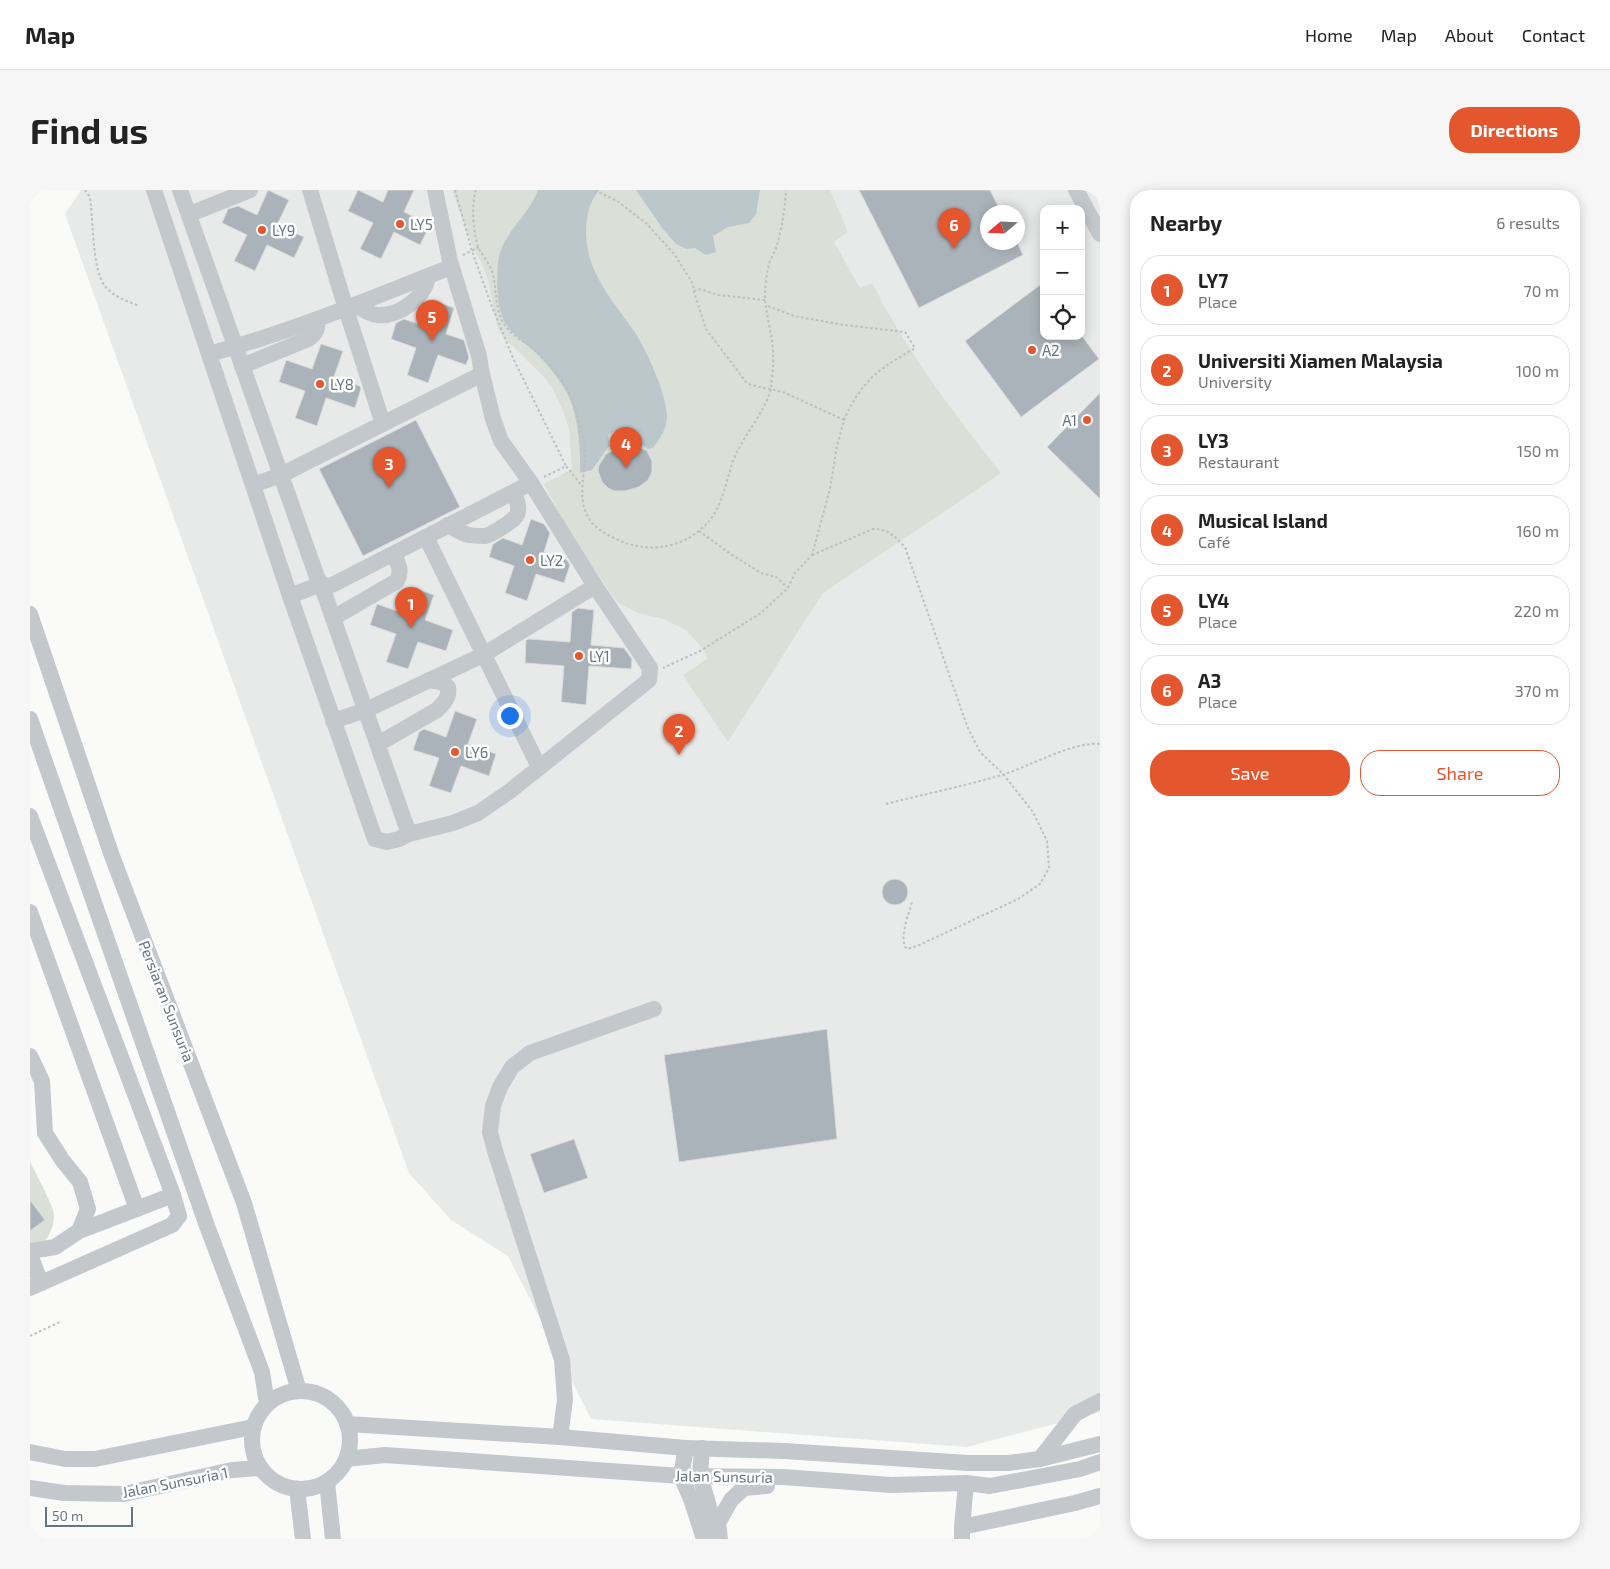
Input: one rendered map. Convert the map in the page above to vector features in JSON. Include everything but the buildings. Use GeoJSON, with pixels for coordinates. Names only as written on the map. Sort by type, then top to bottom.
{"type":"FeatureCollection","features":[{"type":"Feature","properties":{"kind":"street"},"geometry":{"type":"LineString","coordinates":[[154,190],[290,596],[375,839],[387,842],[409,834],[453,823],[478,813],[649,680],[651,674],[650,668],[595,586],[531,483],[501,441],[493,419],[479,356],[451,264],[435,190]]}},
{"type":"Feature","properties":{"kind":"street"},"geometry":{"type":"LineString","coordinates":[[180,190],[317,578],[322,584],[409,834]]}},
{"type":"Feature","properties":{"kind":"street"},"geometry":{"type":"LineString","coordinates":[[190,214],[250,190]]}},
{"type":"Feature","properties":{"kind":"street"},"geometry":{"type":"LineString","coordinates":[[310,190],[351,307],[383,424]]}},
{"type":"Feature","properties":{"kind":"street"},"geometry":{"type":"LineString","coordinates":[[1076,190],[1100,234]]}},
{"type":"Feature","properties":{"kind":"street"},"geometry":{"type":"LineString","coordinates":[[209,354],[235,347],[351,307],[367,313],[389,314],[412,302],[428,281],[428,276],[451,264]]}},
{"type":"Feature","properties":{"kind":"street"},"geometry":{"type":"LineString","coordinates":[[242,366],[308,339],[318,330],[317,319]]}},
{"type":"Feature","properties":{"kind":"street"},"geometry":{"type":"LineString","coordinates":[[253,485],[281,475],[478,378],[482,374]]}},
{"type":"Feature","properties":{"kind":"street"},"geometry":{"type":"LineString","coordinates":[[290,596],[322,584],[328,586],[334,584],[531,483]]}},
{"type":"Feature","properties":{"kind":"street"},"geometry":{"type":"LineString","coordinates":[[448,525],[469,536],[486,536],[517,516],[519,510],[513,493]]}},
{"type":"Feature","properties":{"kind":"street"},"geometry":{"type":"LineString","coordinates":[[426,537],[539,767]]}},
{"type":"Feature","properties":{"kind":"street"},"geometry":{"type":"LineString","coordinates":[[334,618],[397,581],[401,572],[399,566],[396,559],[388,556]]}},
{"type":"Feature","properties":{"kind":"street"},"geometry":{"type":"LineString","coordinates":[[334,721],[366,710],[483,654],[595,586]]}},
{"type":"Feature","properties":{"kind":"street","name":"Persiaran Sunsuria"},"geometry":{"type":"LineString","coordinates":[[30,614],[112,856],[244,1203],[299,1391]]}},
{"type":"Feature","properties":{"kind":"street"},"geometry":{"type":"LineString","coordinates":[[378,744],[443,705],[448,698],[448,687],[442,682],[429,680]]}},
{"type":"Feature","properties":{"kind":"street"},"geometry":{"type":"LineString","coordinates":[[30,719],[207,1226],[262,1372],[267,1404]]}},
{"type":"Feature","properties":{"kind":"street"},"geometry":{"type":"LineString","coordinates":[[30,816],[173,1195],[179,1216],[172,1226],[36,1286],[30,1256]]}},
{"type":"Feature","properties":{"kind":"street"},"geometry":{"type":"LineString","coordinates":[[30,912],[137,1209]]}},
{"type":"Feature","properties":{"kind":"street"},"geometry":{"type":"LineString","coordinates":[[560,1437],[565,1400],[562,1360],[495,1151],[490,1132],[493,1106],[500,1088],[512,1067],[530,1053],[654,1009]]}},
{"type":"Feature","properties":{"kind":"street"},"geometry":{"type":"LineString","coordinates":[[30,1056],[42,1081],[45,1133],[63,1161],[80,1182],[88,1209],[79,1231]]}},
{"type":"Feature","properties":{"kind":"street"},"geometry":{"type":"LineString","coordinates":[[30,1251],[55,1247],[79,1231],[173,1195]]}},
{"type":"Feature","properties":{"kind":"street"},"geometry":{"type":"LineString","coordinates":[[299,1391],[319,1394],[336,1406],[347,1424],[349,1448],[346,1459],[335,1476],[313,1488],[297,1489],[283,1486],[270,1479],[260,1468],[254,1455],[252,1441],[254,1427],[259,1414],[267,1404],[287,1392],[299,1391]]}},
{"type":"Feature","properties":{"kind":"street"},"geometry":{"type":"LineString","coordinates":[[1040,1460],[1075,1414],[1100,1400]]}},
{"type":"Feature","properties":{"kind":"street","name":"Jalan Sunsuria"},"geometry":{"type":"LineString","coordinates":[[347,1424],[560,1437],[686,1448],[784,1451],[968,1463],[1008,1463],[1040,1460],[1100,1444]]}},
{"type":"Feature","properties":{"kind":"street"},"geometry":{"type":"LineString","coordinates":[[30,1452],[65,1459],[95,1459],[254,1427]]}},
{"type":"Feature","properties":{"kind":"street"},"geometry":{"type":"LineString","coordinates":[[686,1448],[681,1476],[691,1499],[704,1539]]}},
{"type":"Feature","properties":{"kind":"street"},"geometry":{"type":"LineString","coordinates":[[702,1448],[700,1476],[719,1539]]}},
{"type":"Feature","properties":{"kind":"street","name":"Jalan Sunsuria"},"geometry":{"type":"LineString","coordinates":[[346,1459],[385,1456],[681,1476],[783,1477],[891,1485],[966,1483],[990,1486],[1080,1468],[1100,1462]]}},
{"type":"Feature","properties":{"kind":"street","name":"Jalan Sunsuria 1"},"geometry":{"type":"LineString","coordinates":[[30,1488],[64,1494],[124,1494],[232,1470],[260,1468]]}},
{"type":"Feature","properties":{"kind":"street"},"geometry":{"type":"LineString","coordinates":[[327,1482],[334,1539]]}},
{"type":"Feature","properties":{"kind":"street"},"geometry":{"type":"LineString","coordinates":[[966,1483],[962,1533],[1100,1496]]}},
{"type":"Feature","properties":{"kind":"street"},"geometry":{"type":"LineString","coordinates":[[719,1539],[718,1524],[731,1500],[744,1488],[760,1485],[820,1488],[891,1485]]}},
{"type":"Feature","properties":{"kind":"street"},"geometry":{"type":"LineString","coordinates":[[297,1489],[303,1539]]}},
{"type":"Feature","properties":{"kind":"path"},"geometry":{"type":"LineString","coordinates":[[85,190],[90,197],[92,206],[96,263],[104,285],[121,299],[139,306]]}},
{"type":"Feature","properties":{"kind":"path"},"geometry":{"type":"LineString","coordinates":[[455,190],[472,251],[512,358],[566,466],[582,486]]}},
{"type":"Feature","properties":{"kind":"path"},"geometry":{"type":"LineString","coordinates":[[476,190],[472,213],[479,247],[492,273],[500,317],[513,335],[529,345],[565,384],[580,424],[585,452],[582,486],[585,512],[591,522],[606,534],[633,547],[648,548],[661,548],[675,544],[699,532],[714,515],[726,486],[735,454],[756,421],[770,390],[773,354],[765,300],[768,267],[776,248],[783,222],[786,190]]}},
{"type":"Feature","properties":{"kind":"path"},"geometry":{"type":"LineString","coordinates":[[595,190],[617,202],[647,224],[676,255],[693,284],[706,328],[746,382],[751,385],[782,392],[844,420]]}},
{"type":"Feature","properties":{"kind":"path"},"geometry":{"type":"LineString","coordinates":[[451,264],[479,247]]}},
{"type":"Feature","properties":{"kind":"path"},"geometry":{"type":"LineString","coordinates":[[694,292],[699,289],[719,295],[765,300]]}},
{"type":"Feature","properties":{"kind":"path"},"geometry":{"type":"LineString","coordinates":[[767,306],[794,316],[844,325],[905,332],[916,348],[881,369],[863,388],[849,408],[837,446],[830,489],[812,556]]}},
{"type":"Feature","properties":{"kind":"path"},"geometry":{"type":"LineString","coordinates":[[531,483],[566,466]]}},
{"type":"Feature","properties":{"kind":"path"},"geometry":{"type":"LineString","coordinates":[[651,674],[700,651],[761,613],[788,588],[796,573],[812,556],[873,529],[884,529],[894,535],[906,547],[966,726],[980,752],[1003,774],[1033,812],[1047,841],[1049,868],[1040,884],[1018,899],[917,946],[906,949],[903,943],[903,936],[912,902]]}},
{"type":"Feature","properties":{"kind":"path"},"geometry":{"type":"LineString","coordinates":[[699,532],[761,573],[776,577],[788,588]]}},
{"type":"Feature","properties":{"kind":"path"},"geometry":{"type":"LineString","coordinates":[[886,804],[1003,774],[1079,746],[1094,743],[1100,744]]}},
{"type":"Feature","properties":{"kind":"path"},"geometry":{"type":"LineString","coordinates":[[30,1336],[62,1320]]}},
{"type":"Feature","properties":{"kind":"shaded area"},"geometry":{"type":"Polygon","coordinates":[[[81,190],[1100,190],[1100,1412],[967,1447],[591,1419],[508,1256],[451,1220],[409,1173],[65,214],[81,190]]]}},
{"type":"Feature","properties":{"kind":"shaded area"},"geometry":{"type":"Polygon","coordinates":[[[452,190],[830,190],[848,232],[834,242],[860,288],[872,283],[916,357],[948,404],[1001,473],[822,594],[728,742],[683,675],[708,658],[699,644],[686,630],[663,619],[638,613],[616,601],[571,536],[544,484],[572,469],[569,428],[552,388],[543,376],[505,339],[498,329],[488,280],[481,261],[474,250],[452,190]]]}},
{"type":"Feature","properties":{"kind":"shaded area"},"geometry":{"type":"Polygon","coordinates":[[[538,190],[599,190],[590,205],[587,221],[587,248],[591,261],[609,297],[634,331],[644,349],[660,385],[666,407],[666,425],[653,448],[647,449],[635,442],[620,443],[615,431],[608,435],[610,446],[592,470],[580,473],[578,431],[570,399],[548,366],[504,322],[497,290],[498,263],[504,243],[538,190]]]}},
{"type":"Feature","properties":{"kind":"shaded area"},"geometry":{"type":"Polygon","coordinates":[[[636,190],[760,190],[756,214],[749,223],[728,227],[713,236],[716,252],[706,255],[695,248],[686,249],[676,244],[663,229],[636,190]]]}},
{"type":"Feature","properties":{"kind":"shaded area"},"geometry":{"type":"Polygon","coordinates":[[[30,1162],[48,1198],[53,1211],[54,1221],[44,1242],[30,1251],[30,1162]]]}},
{"type":"Feature","properties":{"kind":"place","name":"LY5"},"geometry":{"type":"Point","coordinates":[400,224]}},
{"type":"Feature","properties":{"kind":"place","name":"LY9"},"geometry":{"type":"Point","coordinates":[262,230]}},
{"type":"Feature","properties":{"kind":"place","name":"A3"},"geometry":{"type":"Point","coordinates":[954,249]}},
{"type":"Feature","properties":{"kind":"place","name":"LY4"},"geometry":{"type":"Point","coordinates":[432,341]}},
{"type":"Feature","properties":{"kind":"place","name":"A2"},"geometry":{"type":"Point","coordinates":[1032,350]}},
{"type":"Feature","properties":{"kind":"place","name":"LY8"},"geometry":{"type":"Point","coordinates":[320,384]}},
{"type":"Feature","properties":{"kind":"place","name":"A1"},"geometry":{"type":"Point","coordinates":[1087,420]}},
{"type":"Feature","properties":{"kind":"place","name":"Musical Island"},"geometry":{"type":"Point","coordinates":[626,468]}},
{"type":"Feature","properties":{"kind":"place","name":"LY3"},"geometry":{"type":"Point","coordinates":[389,488]}},
{"type":"Feature","properties":{"kind":"place","name":"LY2"},"geometry":{"type":"Point","coordinates":[530,560]}},
{"type":"Feature","properties":{"kind":"place","name":"LY7"},"geometry":{"type":"Point","coordinates":[411,628]}},
{"type":"Feature","properties":{"kind":"place","name":"LY1"},"geometry":{"type":"Point","coordinates":[579,656]}},
{"type":"Feature","properties":{"kind":"place","name":"LY6"},"geometry":{"type":"Point","coordinates":[455,752]}},
{"type":"Feature","properties":{"kind":"place","name":"Universiti Xiamen Malaysia"},"geometry":{"type":"Point","coordinates":[679,755]}}]}
